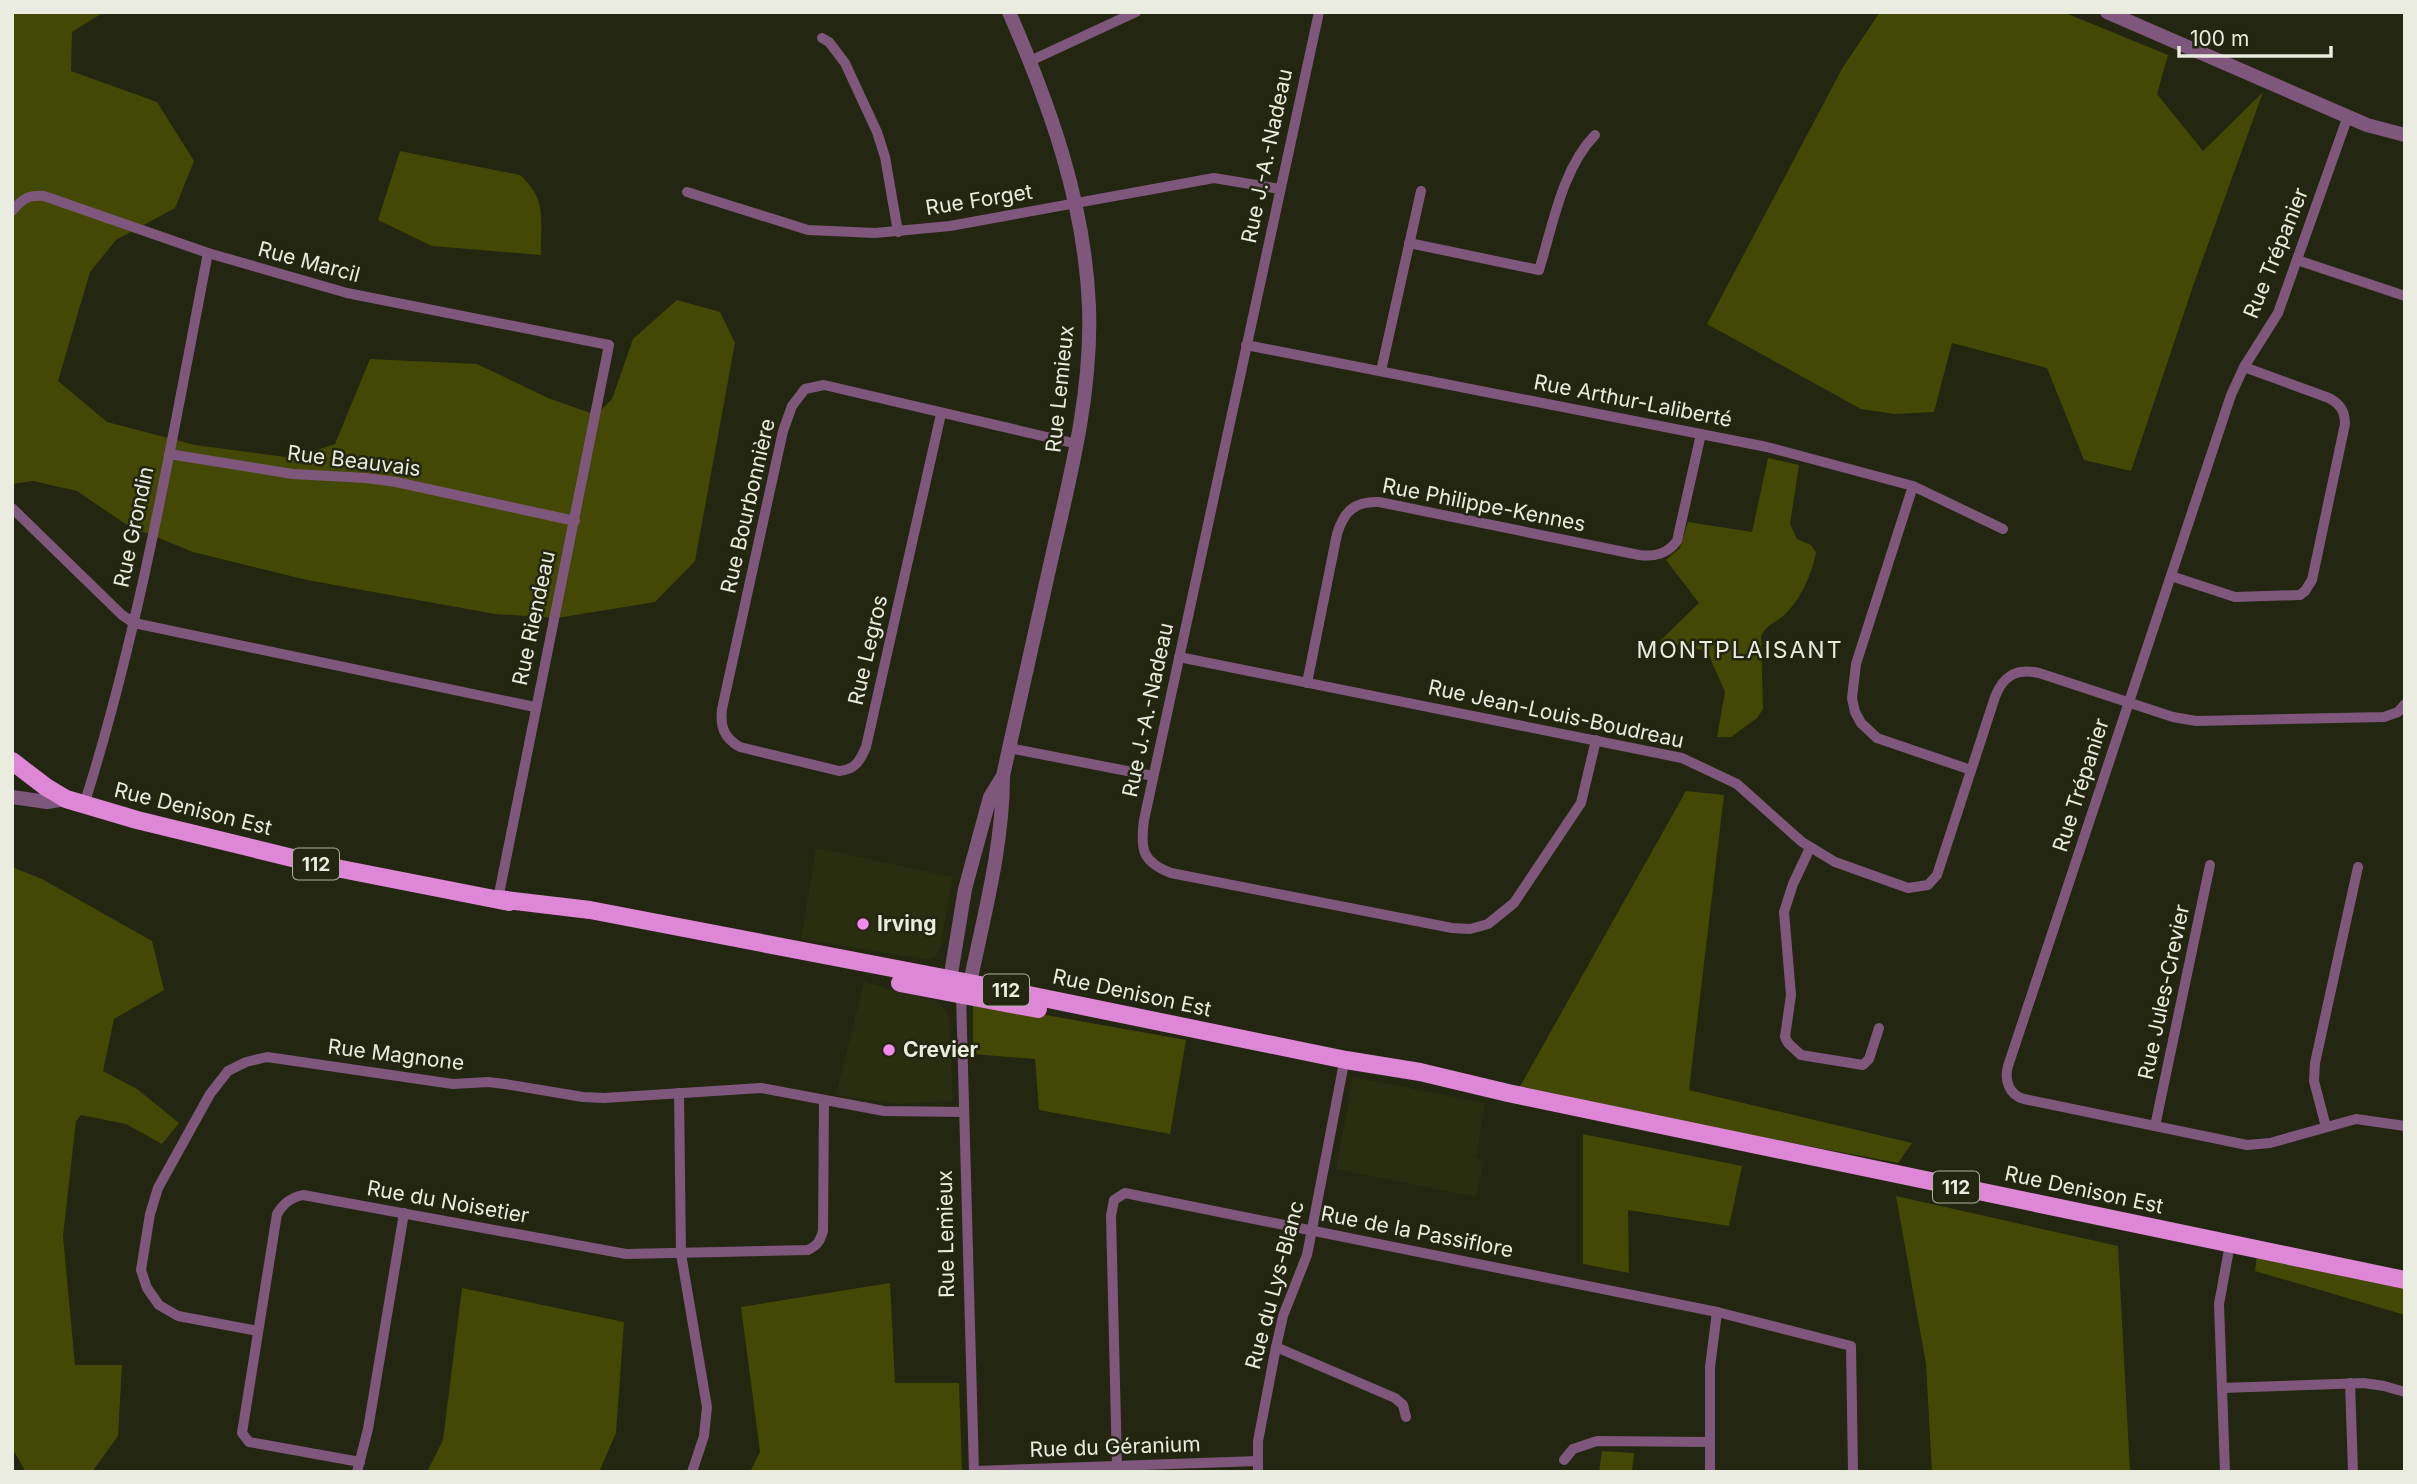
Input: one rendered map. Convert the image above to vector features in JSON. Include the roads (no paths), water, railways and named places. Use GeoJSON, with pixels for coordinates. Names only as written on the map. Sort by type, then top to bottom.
{"type":"FeatureCollection","features":[{"type":"Feature","properties":{"kind":"main road","name":"Rue Denison Est"},"geometry":{"type":"LineString","coordinates":[[12,761],[66,799],[188,834],[321,865],[498,899],[612,926],[960,986],[1420,1072],[1508,1093],[2405,1280]]}},
{"type":"Feature","properties":{"kind":"main road","name":"Rue Denison Est"},"geometry":{"type":"LineString","coordinates":[[960,986],[1343,1068],[1508,1093]]}},
{"type":"Feature","properties":{"kind":"street","name":"Rue Lemieux"},"geometry":{"type":"LineString","coordinates":[[960,986],[997,847],[1003,810],[1003,776],[1077,444],[1086,386],[1089,308],[1076,203],[1050,112],[1009,12]]}},
{"type":"Feature","properties":{"kind":"street"},"geometry":{"type":"LineString","coordinates":[[1030,61],[1136,12]]}},
{"type":"Feature","properties":{"kind":"street","name":"Rue J.-A.-Nadeau"},"geometry":{"type":"LineString","coordinates":[[1319,12],[1153,776],[1141,843],[1148,859],[1161,870],[1171,873],[1452,928],[1470,929],[1496,920],[1514,904],[1568,824],[1585,793],[1596,740]]}},
{"type":"Feature","properties":{"kind":"street"},"geometry":{"type":"LineString","coordinates":[[2107,12],[2348,116],[2405,135]]}},
{"type":"Feature","properties":{"kind":"street"},"geometry":{"type":"LineString","coordinates":[[822,38],[829,42],[845,63],[877,132],[885,157],[898,232]]}},
{"type":"Feature","properties":{"kind":"street","name":"Rue Trépanier"},"geometry":{"type":"LineString","coordinates":[[2348,116],[2278,313],[2244,367],[2231,395],[2008,1066],[2006,1079],[2017,1097],[2235,1143],[2258,1145],[2356,1119],[2405,1126]]}},
{"type":"Feature","properties":{"kind":"street"},"geometry":{"type":"LineString","coordinates":[[1409,243],[1539,270],[1572,168],[1581,149],[1595,135]]}},
{"type":"Feature","properties":{"kind":"street","name":"Rue Forget"},"geometry":{"type":"LineString","coordinates":[[687,192],[808,230],[840,233],[898,232],[950,226],[1214,178],[1280,190]]}},
{"type":"Feature","properties":{"kind":"street"},"geometry":{"type":"LineString","coordinates":[[1381,371],[1421,191]]}},
{"type":"Feature","properties":{"kind":"street","name":"Rue Marcil"},"geometry":{"type":"LineString","coordinates":[[12,211],[21,200],[32,195],[44,195],[208,253],[347,293],[609,345]]}},
{"type":"Feature","properties":{"kind":"street","name":"Rue Grondin"},"geometry":{"type":"LineString","coordinates":[[84,805],[110,723],[134,623],[208,253]]}},
{"type":"Feature","properties":{"kind":"street"},"geometry":{"type":"LineString","coordinates":[[2297,260],[2405,296]]}},
{"type":"Feature","properties":{"kind":"street","name":"Rue Riendeau"},"geometry":{"type":"LineString","coordinates":[[498,899],[609,345]]}},
{"type":"Feature","properties":{"kind":"street","name":"Rue Arthur-Laliberté"},"geometry":{"type":"LineString","coordinates":[[1246,345],[1701,434],[1832,463],[1913,486],[2003,528]]}},
{"type":"Feature","properties":{"kind":"street"},"geometry":{"type":"LineString","coordinates":[[2171,576],[2235,597],[2300,595],[2312,580],[2345,424],[2344,413],[2336,402],[2329,398],[2244,367]]}},
{"type":"Feature","properties":{"kind":"street","name":"Rue Bourbonnière"},"geometry":{"type":"LineString","coordinates":[[731,742],[722,728],[722,709],[783,431],[792,406],[805,389],[824,385],[1077,444]]}},
{"type":"Feature","properties":{"kind":"street","name":"Rue Legros"},"geometry":{"type":"LineString","coordinates":[[731,742],[740,747],[839,771],[853,768],[862,758],[941,414]]}},
{"type":"Feature","properties":{"kind":"street","name":"Rue Philippe-Kennes"},"geometry":{"type":"LineString","coordinates":[[1307,683],[1337,534],[1345,514],[1352,507],[1379,502],[1639,555],[1659,555],[1677,541],[1701,434]]}},
{"type":"Feature","properties":{"kind":"street","name":"Rue Beauvais"},"geometry":{"type":"LineString","coordinates":[[169,454],[293,474],[396,482],[575,521]]}},
{"type":"Feature","properties":{"kind":"street"},"geometry":{"type":"LineString","coordinates":[[1913,486],[1856,663],[1852,698],[1861,723],[1877,738],[1971,770]]}},
{"type":"Feature","properties":{"kind":"street"},"geometry":{"type":"LineString","coordinates":[[12,508],[122,615],[134,623],[535,707]]}},
{"type":"Feature","properties":{"kind":"street","name":"Rue Jean-Louis-Boudreau"},"geometry":{"type":"LineString","coordinates":[[1179,657],[1670,755],[1724,776],[1748,791],[1810,848],[1835,862],[1908,888],[1928,885],[1937,875],[1995,697],[2003,681],[2010,675],[2028,670],[2173,717],[2206,721],[2384,717],[2398,712],[2405,704]]}},
{"type":"Feature","properties":{"kind":"street"},"geometry":{"type":"LineString","coordinates":[[1009,748],[1153,776]]}},
{"type":"Feature","properties":{"kind":"street","name":"Rue Lemieux"},"geometry":{"type":"LineString","coordinates":[[974,1471],[960,986],[965,889],[990,797],[1003,776]]}},
{"type":"Feature","properties":{"kind":"street"},"geometry":{"type":"LineString","coordinates":[[12,797],[47,802],[66,799]]}},
{"type":"Feature","properties":{"kind":"street"},"geometry":{"type":"LineString","coordinates":[[1810,848],[1793,884],[1784,912],[1791,995],[1785,1029],[1788,1043],[1801,1055],[1863,1065],[1869,1059],[1879,1028]]}},
{"type":"Feature","properties":{"kind":"street","name":"Rue Jules-Crevier"},"geometry":{"type":"LineString","coordinates":[[2155,1126],[2210,865]]}},
{"type":"Feature","properties":{"kind":"street"},"geometry":{"type":"LineString","coordinates":[[2326,1127],[2314,1081],[2315,1063],[2358,867]]}},
{"type":"Feature","properties":{"kind":"street","name":"Rue Magnone"},"geometry":{"type":"LineString","coordinates":[[258,1331],[178,1316],[159,1305],[147,1288],[141,1270],[150,1214],[158,1188],[210,1094],[228,1071],[246,1062],[267,1057],[453,1084],[505,1083],[583,1097],[761,1088],[884,1111],[964,1112]]}},
{"type":"Feature","properties":{"kind":"street","name":"Rue du Lys-Blanc"},"geometry":{"type":"LineString","coordinates":[[1258,1466],[1258,1441],[1276,1347],[1283,1316],[1307,1255],[1343,1068]]}},
{"type":"Feature","properties":{"kind":"street"},"geometry":{"type":"LineString","coordinates":[[679,1093],[681,1254],[707,1407],[704,1436],[692,1472]]}},
{"type":"Feature","properties":{"kind":"street","name":"Rue du Noisetier"},"geometry":{"type":"LineString","coordinates":[[359,1467],[249,1442],[242,1433],[277,1214],[282,1205],[291,1198],[303,1195],[626,1254],[801,1251],[816,1246],[823,1231],[824,1100]]}},
{"type":"Feature","properties":{"kind":"street","name":"Rue de la Passiflore"},"geometry":{"type":"LineString","coordinates":[[1117,1466],[1111,1216],[1114,1200],[1125,1193],[1717,1312],[1851,1346],[1853,1472]]}},
{"type":"Feature","properties":{"kind":"street"},"geometry":{"type":"LineString","coordinates":[[359,1467],[368,1429],[404,1213]]}},
{"type":"Feature","properties":{"kind":"street"},"geometry":{"type":"LineString","coordinates":[[2225,1472],[2219,1304],[2230,1244]]}},
{"type":"Feature","properties":{"kind":"street"},"geometry":{"type":"LineString","coordinates":[[1710,1472],[1710,1367],[1717,1312]]}},
{"type":"Feature","properties":{"kind":"street"},"geometry":{"type":"LineString","coordinates":[[1276,1347],[1395,1398],[1403,1405],[1406,1417]]}},
{"type":"Feature","properties":{"kind":"street"},"geometry":{"type":"LineString","coordinates":[[2222,1388],[2350,1383],[2373,1384],[2405,1392]]}},
{"type":"Feature","properties":{"kind":"street"},"geometry":{"type":"LineString","coordinates":[[2350,1383],[2353,1472]]}},
{"type":"Feature","properties":{"kind":"street"},"geometry":{"type":"LineString","coordinates":[[1564,1460],[1573,1449],[1597,1441],[1709,1442]]}},
{"type":"Feature","properties":{"kind":"street","name":"Rue du Géranium"},"geometry":{"type":"LineString","coordinates":[[974,1471],[1117,1466],[1258,1466]]}},
{"type":"Feature","properties":{"kind":"place","name":"Irving"},"geometry":{"type":"Point","coordinates":[863,924]}},
{"type":"Feature","properties":{"kind":"place","name":"Crevier"},"geometry":{"type":"Point","coordinates":[889,1050]}},
{"type":"Feature","properties":{"kind":"district","name":"MONTPLAISANT"},"geometry":{"type":"Point","coordinates":[1740,650]}}]}
